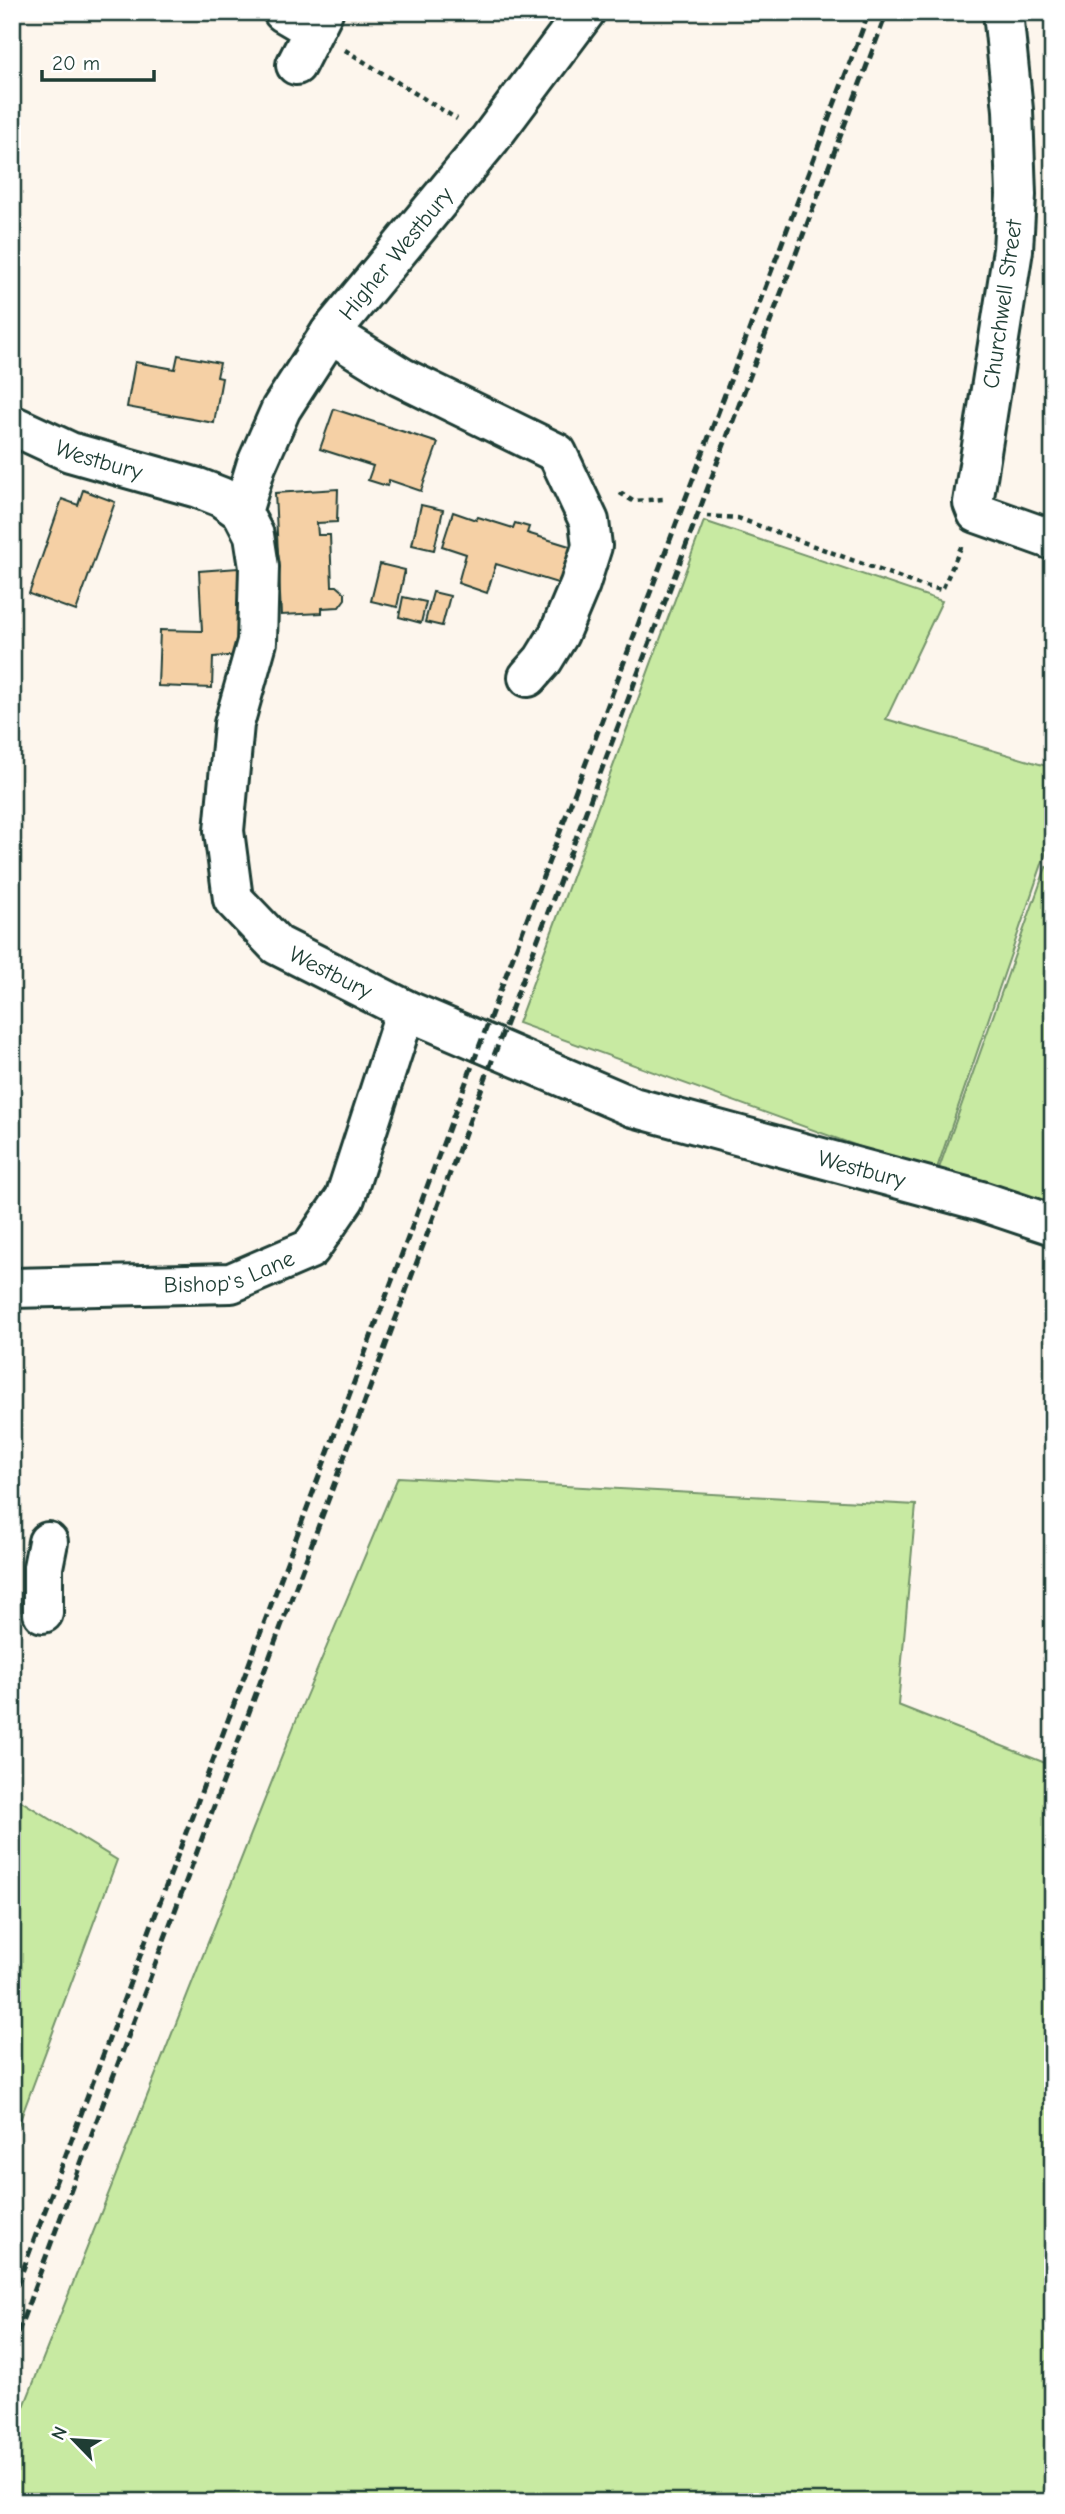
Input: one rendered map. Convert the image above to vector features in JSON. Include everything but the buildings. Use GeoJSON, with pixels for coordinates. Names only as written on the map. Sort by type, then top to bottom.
{"type":"FeatureCollection","features":[{"type":"Feature","properties":{"kind":"street","name":"Higher Westbury"},"geometry":{"type":"LineString","coordinates":[[243,512],[256,466],[281,409],[330,333],[490,139],[585,12]]}},
{"type":"Feature","properties":{"kind":"street","name":"Churchwell Street"},"geometry":{"type":"LineString","coordinates":[[977,513],[973,503],[1013,250],[1016,195],[1013,110],[1003,12]]}},
{"type":"Feature","properties":{"kind":"street"},"geometry":{"type":"LineString","coordinates":[[296,65],[306,18]]}},
{"type":"Feature","properties":{"kind":"street"},"geometry":{"type":"LineString","coordinates":[[330,333],[401,377],[557,453],[589,521],[592,546],[580,584],[559,634],[543,660],[528,677]]}},
{"type":"Feature","properties":{"kind":"street","name":"Westbury"},"geometry":{"type":"LineString","coordinates":[[12,425],[70,452],[198,488],[243,512],[254,535],[259,567],[257,642],[234,724],[224,831],[233,899],[277,945],[406,1010],[633,1107],[981,1201],[1053,1225]]}},
{"type":"Feature","properties":{"kind":"street"},"geometry":{"type":"LineString","coordinates":[[977,513],[1053,540]]}},
{"type":"Feature","properties":{"kind":"street","name":"Bishop's Lane"},"geometry":{"type":"LineString","coordinates":[[12,1288],[231,1283],[310,1249],[345,1198],[406,1010]]}},
{"type":"Feature","properties":{"kind":"street"},"geometry":{"type":"LineString","coordinates":[[35,1559],[43,1613]]}},
{"type":"Feature","properties":{"kind":"path"},"geometry":{"type":"LineString","coordinates":[[306,18],[490,139]]}},
{"type":"Feature","properties":{"kind":"path"},"geometry":{"type":"LineString","coordinates":[[707,516],[738,518],[920,585],[942,590],[977,513]]}},
{"type":"Feature","properties":{"kind":"green space"},"geometry":{"type":"Polygon","coordinates":[[[704,521],[942,601],[886,719],[1053,768],[1053,832],[935,1174],[518,1023],[704,521]]]}},
{"type":"Feature","properties":{"kind":"green space"},"geometry":{"type":"Polygon","coordinates":[[[1046,867],[1053,869],[1053,1211],[937,1174],[1046,867]]]}},
{"type":"Feature","properties":{"kind":"green space"},"geometry":{"type":"Polygon","coordinates":[[[398,1477],[916,1505],[898,1705],[1053,1766],[1053,2502],[12,2502],[12,2437],[301,1708],[398,1477]]]}},
{"type":"Feature","properties":{"kind":"green space"},"geometry":{"type":"Polygon","coordinates":[[[12,1800],[21,1801],[117,1860],[12,2142],[12,1800]]]}},
{"type":"Feature","properties":{"kind":"railway"},"geometry":{"type":"LineString","coordinates":[[12,2299],[869,12]]}},
{"type":"Feature","properties":{"kind":"railway"},"geometry":{"type":"LineString","coordinates":[[12,2348],[887,12]]}}]}
